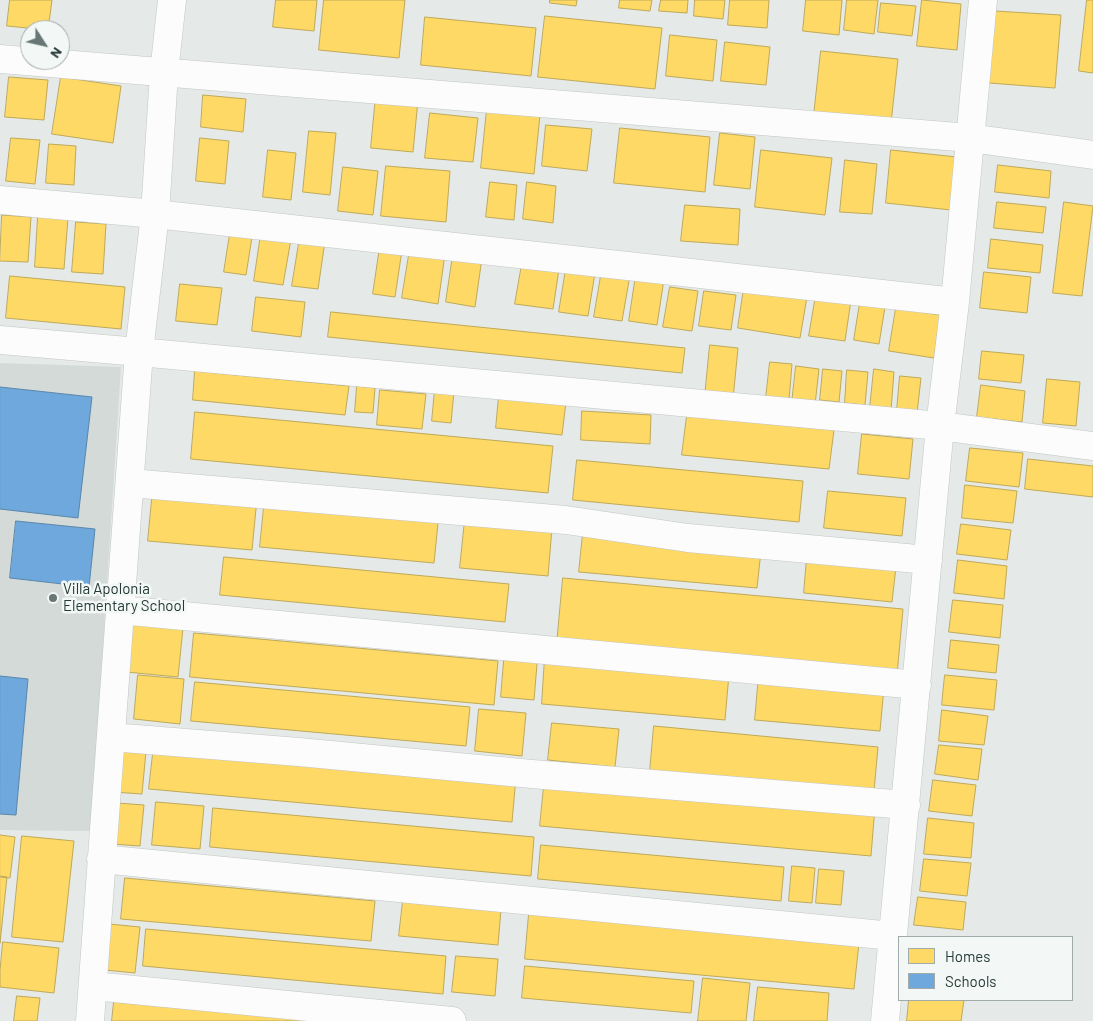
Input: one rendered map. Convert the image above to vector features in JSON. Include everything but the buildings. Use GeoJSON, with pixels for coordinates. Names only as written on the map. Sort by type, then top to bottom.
{"type":"FeatureCollection","features":[{"type":"Feature","properties":{"kind":"street"},"geometry":{"type":"LineString","coordinates":[[90,1021],[139,352],[155,214],[164,73],[172,0]]}},
{"type":"Feature","properties":{"kind":"street"},"geometry":{"type":"LineString","coordinates":[[885,1021],[940,426],[955,302],[983,0]]}},
{"type":"Feature","properties":{"kind":"street"},"geometry":{"type":"LineString","coordinates":[[0,59],[970,138],[1093,155]]}},
{"type":"Feature","properties":{"kind":"street"},"geometry":{"type":"LineString","coordinates":[[0,200],[155,214],[955,302]]}},
{"type":"Feature","properties":{"kind":"street"},"geometry":{"type":"LineString","coordinates":[[0,340],[940,426],[1093,446]]}},
{"type":"Feature","properties":{"kind":"street"},"geometry":{"type":"LineString","coordinates":[[130,482],[566,520],[688,538],[928,560]]}},
{"type":"Feature","properties":{"kind":"street"},"geometry":{"type":"LineString","coordinates":[[120,610],[917,685]]}},
{"type":"Feature","properties":{"kind":"street"},"geometry":{"type":"LineString","coordinates":[[111,737],[906,805]]}},
{"type":"Feature","properties":{"kind":"street"},"geometry":{"type":"LineString","coordinates":[[102,860],[893,936]]}},
{"type":"Feature","properties":{"kind":"street"},"geometry":{"type":"LineString","coordinates":[[92,986],[452,1021]]}},
{"type":"Feature","properties":{"kind":"shaded area","name":"Villa Apolonia Elementary School"},"geometry":{"type":"Polygon","coordinates":[[[0,363],[121,367],[91,831],[0,830],[0,363]]]}},
{"type":"Feature","properties":{"kind":"place","name":"Villa Apolonia Elementary School"},"geometry":{"type":"Point","coordinates":[53,598]}}]}
